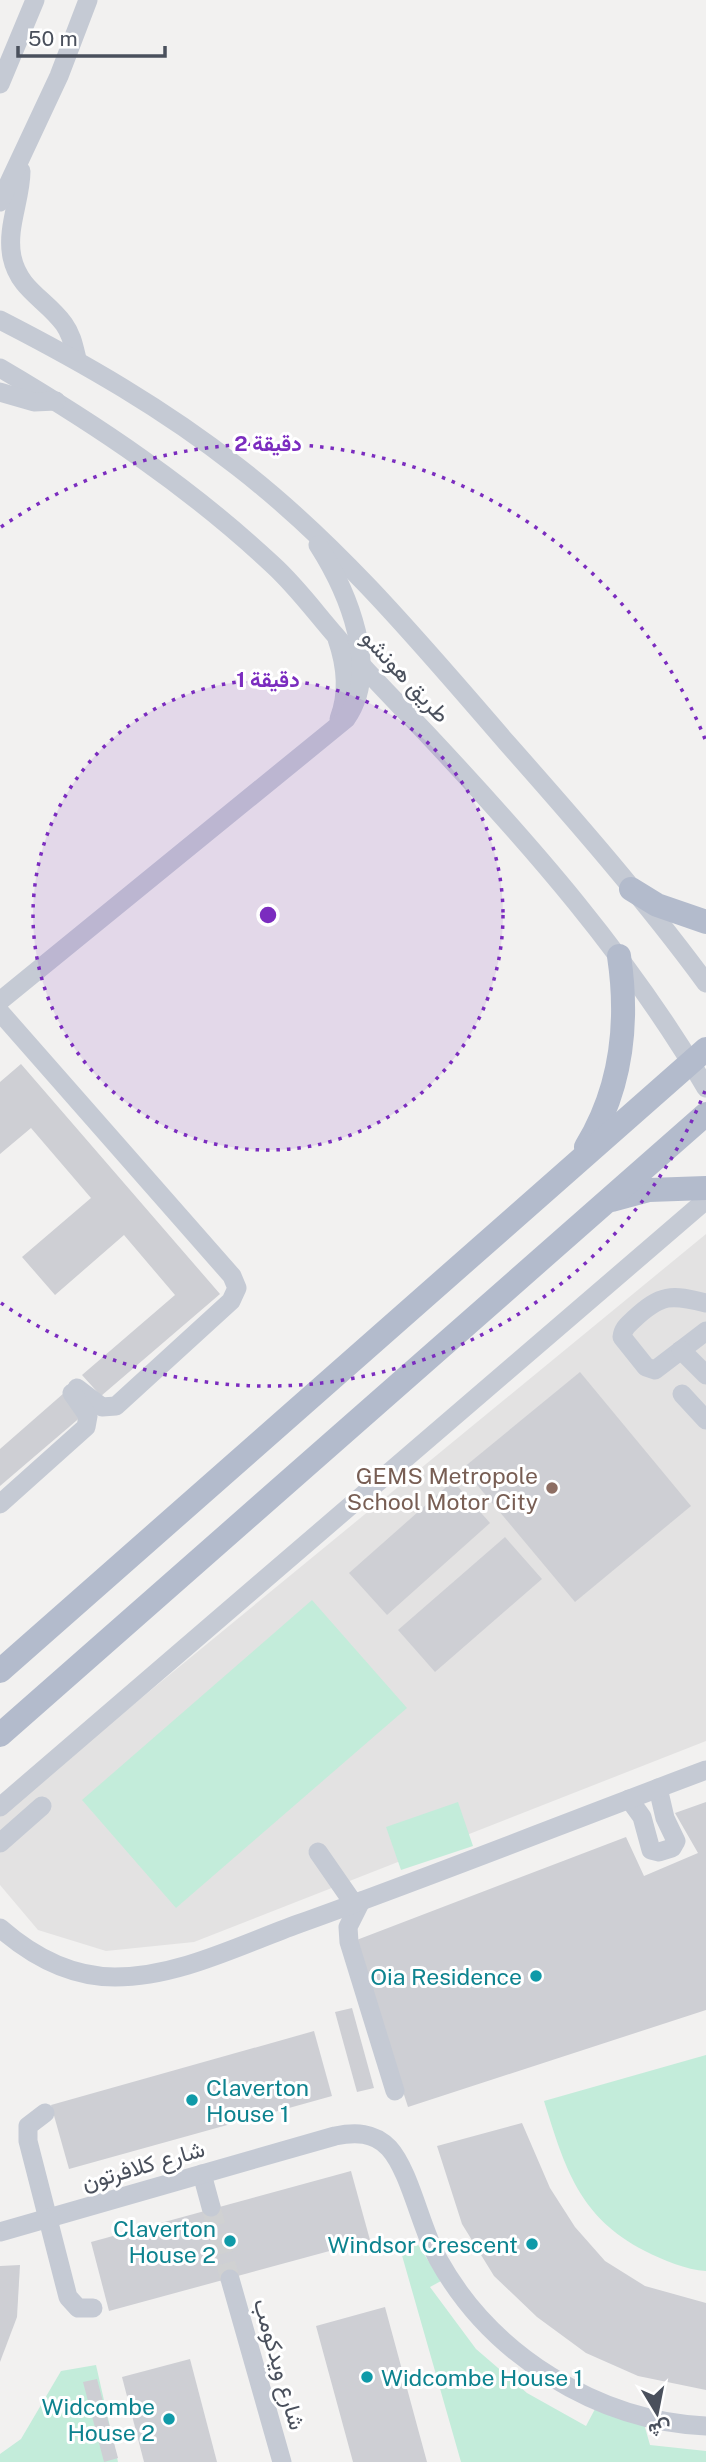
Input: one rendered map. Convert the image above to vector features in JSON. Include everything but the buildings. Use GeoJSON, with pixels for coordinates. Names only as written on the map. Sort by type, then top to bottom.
{"type":"FeatureCollection","features":[{"type":"Feature","properties":{"kind":"main road"},"geometry":{"type":"LineString","coordinates":[[631,890],[657,905],[706,922]]}},
{"type":"Feature","properties":{"kind":"main road"},"geometry":{"type":"LineString","coordinates":[[578,1161],[606,1108],[620,1063],[624,991],[619,956]]}},
{"type":"Feature","properties":{"kind":"main road"},"geometry":{"type":"LineString","coordinates":[[0,1671],[698,1056]]}},
{"type":"Feature","properties":{"kind":"main road"},"geometry":{"type":"LineString","coordinates":[[0,1735],[706,1114]]}},
{"type":"Feature","properties":{"kind":"main road"},"geometry":{"type":"LineString","coordinates":[[604,1203],[649,1190],[706,1188]]}},
{"type":"Feature","properties":{"kind":"street"},"geometry":{"type":"LineString","coordinates":[[0,84],[35,0]]}},
{"type":"Feature","properties":{"kind":"street"},"geometry":{"type":"LineString","coordinates":[[0,202],[20,163],[88,0]]}},
{"type":"Feature","properties":{"kind":"street"},"geometry":{"type":"LineString","coordinates":[[20,163],[20,187],[11,226],[11,254],[25,287],[64,324],[72,336],[77,359]]}},
{"type":"Feature","properties":{"kind":"street","name":"طريق هونشو"},"geometry":{"type":"LineString","coordinates":[[0,320],[77,359],[144,399],[240,468],[304,524],[414,635],[631,890],[706,984]]}},
{"type":"Feature","properties":{"kind":"street","name":"طريق هونشو"},"geometry":{"type":"LineString","coordinates":[[0,368],[56,401],[205,506],[273,565],[360,663],[532,847],[698,1056],[706,1088]]}},
{"type":"Feature","properties":{"kind":"street"},"geometry":{"type":"LineString","coordinates":[[0,391],[34,402],[56,401]]}},
{"type":"Feature","properties":{"kind":"street"},"geometry":{"type":"LineString","coordinates":[[0,1001],[335,730],[355,707],[360,693],[360,663],[355,633],[335,576],[304,524]]}},
{"type":"Feature","properties":{"kind":"street"},"geometry":{"type":"LineString","coordinates":[[335,635],[342,653],[345,682],[342,711],[335,730]]}},
{"type":"Feature","properties":{"kind":"street"},"geometry":{"type":"LineString","coordinates":[[0,1012],[232,1276],[237,1288],[231,1301],[116,1405],[102,1407],[74,1391],[88,1416],[86,1427],[0,1504]]}},
{"type":"Feature","properties":{"kind":"street"},"geometry":{"type":"LineString","coordinates":[[0,1807],[706,1200]]}},
{"type":"Feature","properties":{"kind":"street"},"geometry":{"type":"LineString","coordinates":[[706,1303],[663,1297],[651,1304],[623,1332],[627,1345],[651,1370],[658,1370],[706,1331]]}},
{"type":"Feature","properties":{"kind":"street"},"geometry":{"type":"LineString","coordinates":[[686,1347],[706,1360]]}},
{"type":"Feature","properties":{"kind":"street"},"geometry":{"type":"LineString","coordinates":[[686,1347],[706,1375]]}},
{"type":"Feature","properties":{"kind":"street"},"geometry":{"type":"LineString","coordinates":[[682,1394],[706,1420]]}},
{"type":"Feature","properties":{"kind":"street"},"geometry":{"type":"LineString","coordinates":[[0,1928],[21,1946],[50,1962],[80,1973],[113,1977],[145,1975],[175,1969],[706,1770]]}},
{"type":"Feature","properties":{"kind":"street"},"geometry":{"type":"LineString","coordinates":[[629,1799],[642,1817],[651,1850],[659,1852],[672,1848],[676,1840],[665,1818],[658,1788]]}},
{"type":"Feature","properties":{"kind":"street"},"geometry":{"type":"LineString","coordinates":[[0,1843],[42,1806]]}},
{"type":"Feature","properties":{"kind":"street"},"geometry":{"type":"LineString","coordinates":[[318,1852],[357,1902]]}},
{"type":"Feature","properties":{"kind":"street"},"geometry":{"type":"LineString","coordinates":[[309,1920],[338,1938],[392,2092],[347,1934],[357,1902]]}},
{"type":"Feature","properties":{"kind":"street"},"geometry":{"type":"LineString","coordinates":[[45,2113],[32,2119],[26,2134],[72,2304],[78,2308],[93,2308]]}},
{"type":"Feature","properties":{"kind":"street","name":"شارع كلافرتون"},"geometry":{"type":"LineString","coordinates":[[0,2232],[335,2136],[354,2133],[379,2140],[397,2160],[420,2224],[452,2280],[492,2330],[529,2362],[571,2389],[616,2409],[674,2424],[706,2426]]}},
{"type":"Feature","properties":{"kind":"street"},"geometry":{"type":"LineString","coordinates":[[202,2174],[211,2207]]}},
{"type":"Feature","properties":{"kind":"street","name":"شارع ويدكومب"},"geometry":{"type":"LineString","coordinates":[[230,2278],[282,2462]]}},
{"type":"Feature","properties":{"kind":"shaded area","name":"GEMS Metropole School Motor City"},"geometry":{"type":"Polygon","coordinates":[[[706,1234],[706,1741],[194,1942],[106,1951],[38,1930],[0,1885],[0,1814],[706,1234]]]}},
{"type":"Feature","properties":{"kind":"green space"},"geometry":{"type":"Polygon","coordinates":[[[312,1600],[407,1708],[176,1908],[82,1800],[312,1600]]]}},
{"type":"Feature","properties":{"kind":"green space"},"geometry":{"type":"Polygon","coordinates":[[[458,1802],[473,1846],[401,1870],[386,1827],[458,1802]]]}},
{"type":"Feature","properties":{"kind":"green space"},"geometry":{"type":"Polygon","coordinates":[[[706,2055],[706,2271],[683,2267],[652,2254],[623,2238],[604,2223],[578,2188],[568,2169],[544,2101],[706,2055]]]}},
{"type":"Feature","properties":{"kind":"green space"},"geometry":{"type":"Polygon","coordinates":[[[417,2243],[441,2281],[430,2287],[476,2349],[527,2393],[586,2426],[595,2409],[644,2424],[650,2445],[706,2451],[706,2462],[461,2462],[401,2252],[417,2243]]]}},
{"type":"Feature","properties":{"kind":"green space"},"geometry":{"type":"Polygon","coordinates":[[[96,2365],[118,2462],[0,2462],[0,2454],[21,2439],[61,2371],[96,2365]]]}},
{"type":"Feature","properties":{"kind":"tunnel"},"geometry":{"type":"LineString","coordinates":[[211,2207],[230,2279]]}},
{"type":"Feature","properties":{"kind":"place","name":"GEMS Metropole School Motor City"},"geometry":{"type":"Point","coordinates":[552,1488]}},
{"type":"Feature","properties":{"kind":"place","name":"Oia Residence"},"geometry":{"type":"Point","coordinates":[536,1976]}},
{"type":"Feature","properties":{"kind":"place","name":"Claverton House 1"},"geometry":{"type":"Point","coordinates":[192,2100]}},
{"type":"Feature","properties":{"kind":"place","name":"Claverton House 2"},"geometry":{"type":"Point","coordinates":[230,2241]}},
{"type":"Feature","properties":{"kind":"place","name":"Windsor Crescent"},"geometry":{"type":"Point","coordinates":[532,2244]}},
{"type":"Feature","properties":{"kind":"place","name":"Widcombe House 1"},"geometry":{"type":"Point","coordinates":[367,2377]}},
{"type":"Feature","properties":{"kind":"place","name":"Widcombe House 2"},"geometry":{"type":"Point","coordinates":[169,2419]}}]}
